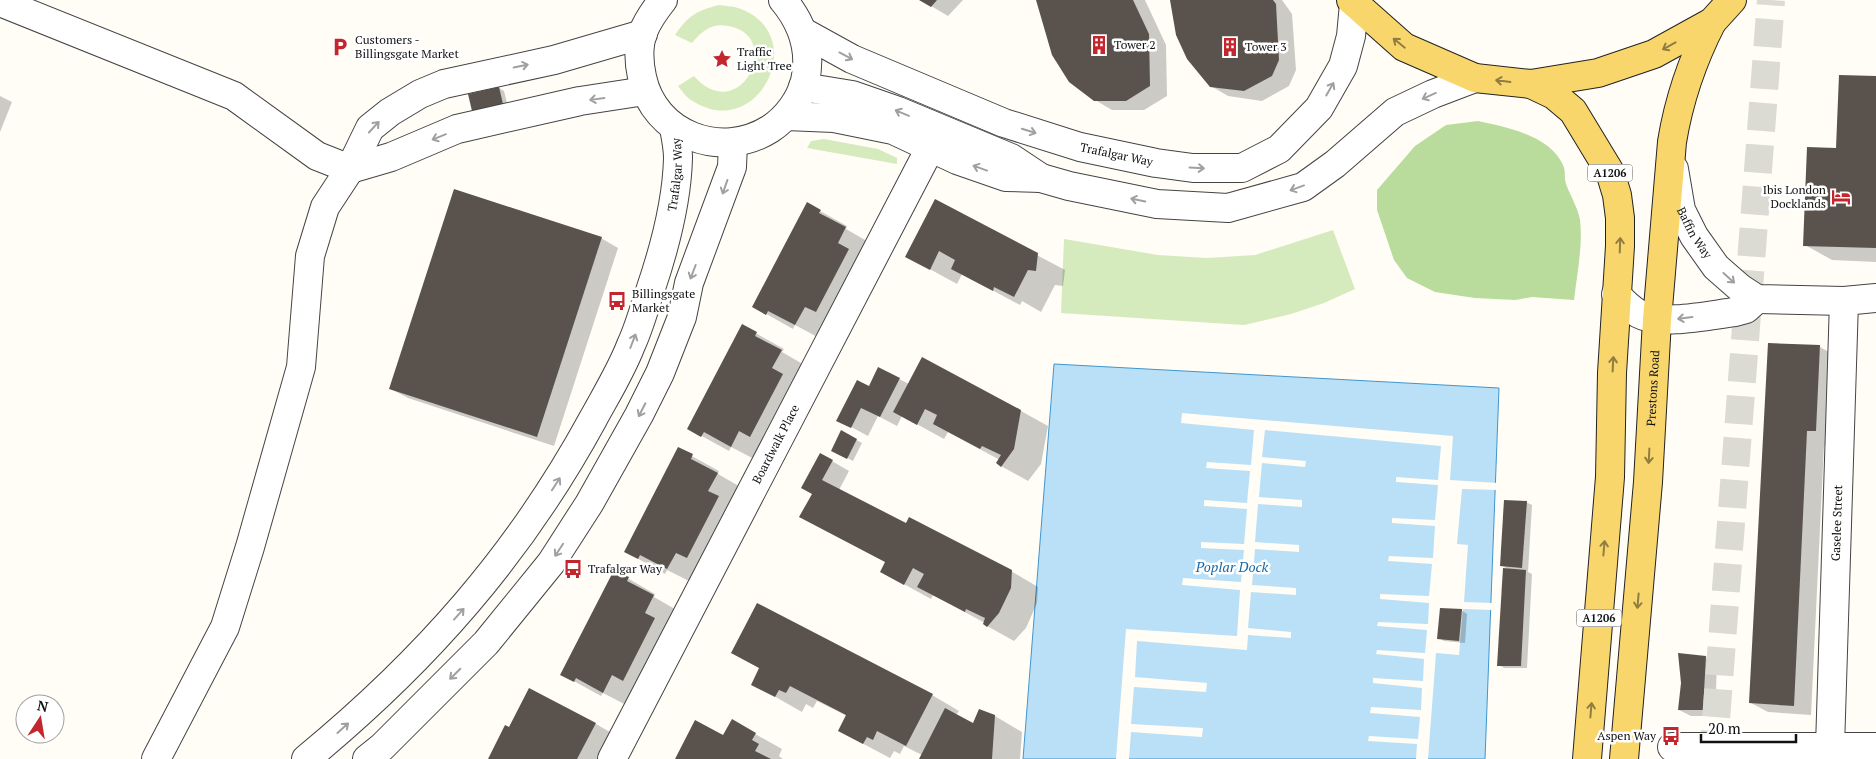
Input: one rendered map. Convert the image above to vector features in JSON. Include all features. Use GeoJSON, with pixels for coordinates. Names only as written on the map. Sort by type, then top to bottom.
{"type":"FeatureCollection","features":[{"type":"Feature","properties":{"kind":"main road","name":"A1206"},"geometry":{"type":"LineString","coordinates":[[1352,2],[1404,47],[1475,78],[1530,84],[1598,73],[1654,54],[1712,22],[1732,0]]}},
{"type":"Feature","properties":{"kind":"main road","name":"Prestons Road"},"geometry":{"type":"LineString","coordinates":[[1624,759],[1648,482],[1657,320],[1672,142],[1686,82],[1697,51],[1712,22]]}},
{"type":"Feature","properties":{"kind":"main road","name":"A1206"},"geometry":{"type":"LineString","coordinates":[[1530,84],[1554,95],[1573,111],[1610,172],[1617,195],[1620,218],[1610,477],[1587,759]]}},
{"type":"Feature","properties":{"kind":"street","name":"Trafalgar Way"},"geometry":{"type":"LineString","coordinates":[[663,0],[651,15],[643,34],[639,63],[645,91],[657,112],[674,128],[702,141],[733,143],[748,140],[775,126],[796,103],[803,87],[807,69],[807,51],[803,32],[794,13],[783,0]]}},
{"type":"Feature","properties":{"kind":"street"},"geometry":{"type":"LineString","coordinates":[[0,2],[234,96],[317,156],[350,169],[391,157],[457,129],[492,123],[580,101],[645,91]]}},
{"type":"Feature","properties":{"kind":"street","name":"Trafalgar Way"},"geometry":{"type":"LineString","coordinates":[[803,32],[852,59],[995,119],[1080,147],[1156,163],[1193,168],[1242,168],[1279,149],[1319,108],[1343,66],[1351,36],[1352,2]]}},
{"type":"Feature","properties":{"kind":"street"},"geometry":{"type":"LineString","coordinates":[[156,759],[225,627],[262,507],[301,367],[310,256],[313,244],[325,207],[350,169],[370,128],[390,112],[420,94],[444,84],[554,60],[643,34]]}},
{"type":"Feature","properties":{"kind":"street"},"geometry":{"type":"LineString","coordinates":[[803,87],[852,95],[898,111],[936,139],[957,160],[1006,177],[1041,178],[1157,204],[1228,208],[1303,187],[1335,164],[1395,112],[1433,94],[1475,78]]}},
{"type":"Feature","properties":{"kind":"street"},"geometry":{"type":"LineString","coordinates":[[786,116],[834,118],[936,139]]}},
{"type":"Feature","properties":{"kind":"street","name":"Trafalgar Way"},"geometry":{"type":"LineString","coordinates":[[306,759],[399,677],[462,612],[526,530],[570,462],[631,346],[657,272],[675,186],[678,157],[674,128]]}},
{"type":"Feature","properties":{"kind":"street","name":"Boardwalk Place"},"geometry":{"type":"LineString","coordinates":[[612,759],[936,139]]}},
{"type":"Feature","properties":{"kind":"street","name":"Baffin Way"},"geometry":{"type":"LineString","coordinates":[[1672,142],[1675,180],[1681,210],[1694,236],[1716,267],[1740,288],[1757,299]]}},
{"type":"Feature","properties":{"kind":"street"},"geometry":{"type":"LineString","coordinates":[[367,759],[486,643],[551,563],[589,504],[639,415],[660,373],[682,317],[689,283],[732,167],[733,143]]}},
{"type":"Feature","properties":{"kind":"street"},"geometry":{"type":"LineString","coordinates":[[1616,294],[1627,306],[1640,315],[1657,320],[1734,312],[1746,309],[1757,299],[1844,300],[1876,298]]}},
{"type":"Feature","properties":{"kind":"street","name":"Gaselee Street"},"geometry":{"type":"LineString","coordinates":[[1830,747],[1844,300]]}},
{"type":"Feature","properties":{"kind":"street"},"geometry":{"type":"LineString","coordinates":[[1672,747],[1876,747]]}},
{"type":"Feature","properties":{"kind":"green space"},"geometry":{"type":"Polygon","coordinates":[[[719,5],[738,8],[760,21],[772,39],[774,60],[768,80],[755,97],[737,108],[715,110],[691,100],[678,86],[694,76],[711,89],[727,91],[740,85],[750,74],[754,59],[753,45],[745,33],[722,25],[708,29],[692,43],[675,35],[693,15],[719,5]]]}},
{"type":"Feature","properties":{"kind":"green space"},"geometry":{"type":"Polygon","coordinates":[[[1478,121],[1502,126],[1538,140],[1557,155],[1563,165],[1566,184],[1576,206],[1581,229],[1574,300],[1532,297],[1515,300],[1475,298],[1435,292],[1407,278],[1394,260],[1377,210],[1377,190],[1415,146],[1446,125],[1478,121]]]}},
{"type":"Feature","properties":{"kind":"green space"},"geometry":{"type":"Polygon","coordinates":[[[824,139],[878,149],[897,158],[897,164],[807,148],[811,141],[824,139]]]}},
{"type":"Feature","properties":{"kind":"green space"},"geometry":{"type":"Polygon","coordinates":[[[1333,230],[1355,289],[1324,303],[1291,314],[1244,325],[1061,313],[1064,239],[1158,255],[1207,258],[1255,255],[1333,230]]]}},
{"type":"Feature","properties":{"kind":"water","name":"Poplar Dock"},"geometry":{"type":"Polygon","coordinates":[[[1054,364],[1499,388],[1485,759],[1023,759],[1054,364]]]}},
{"type":"Feature","properties":{"kind":"pier"},"geometry":{"type":"Polygon","coordinates":[[[1182,413],[1453,436],[1450,480],[1498,483],[1498,490],[1462,489],[1457,544],[1468,545],[1464,602],[1493,603],[1493,610],[1463,609],[1459,655],[1436,653],[1428,759],[1416,759],[1417,744],[1368,741],[1369,736],[1418,739],[1420,717],[1370,713],[1371,707],[1421,710],[1422,688],[1373,683],[1373,678],[1423,681],[1424,659],[1376,654],[1377,650],[1425,653],[1427,630],[1377,626],[1378,622],[1428,624],[1429,603],[1380,599],[1380,594],[1429,596],[1432,564],[1388,561],[1389,556],[1433,558],[1435,526],[1392,523],[1392,518],[1435,520],[1438,485],[1396,482],[1396,477],[1438,480],[1441,446],[1265,430],[1262,457],[1306,461],[1305,467],[1262,463],[1259,497],[1302,500],[1302,507],[1258,504],[1255,542],[1299,545],[1299,552],[1255,549],[1252,585],[1296,588],[1296,595],[1251,592],[1248,628],[1291,632],[1291,638],[1248,635],[1247,650],[1137,641],[1135,677],[1207,683],[1206,692],[1134,687],[1131,724],[1203,728],[1202,737],[1131,732],[1129,759],[1116,759],[1126,629],[1237,636],[1240,590],[1182,585],[1183,578],[1241,582],[1244,550],[1201,548],[1201,542],[1244,544],[1247,509],[1204,506],[1204,500],[1247,503],[1250,471],[1206,468],[1207,462],[1251,465],[1254,430],[1181,423],[1182,413]]]}},
{"type":"Feature","properties":{"kind":"building"},"geometry":{"type":"Polygon","coordinates":[[[919,0],[937,0],[931,7],[919,0]]]}},
{"type":"Feature","properties":{"kind":"building","name":"Tower 2"},"geometry":{"type":"Polygon","coordinates":[[[1036,0],[1133,0],[1149,34],[1150,86],[1126,101],[1094,101],[1069,82],[1052,55],[1036,0]]]}},
{"type":"Feature","properties":{"kind":"building","name":"Tower 3"},"geometry":{"type":"Polygon","coordinates":[[[1170,0],[1273,0],[1276,4],[1279,60],[1272,76],[1244,91],[1210,87],[1187,59],[1176,35],[1170,0]]]}},
{"type":"Feature","properties":{"kind":"building","name":"Ibis London Docklands"},"geometry":{"type":"Polygon","coordinates":[[[1839,75],[1876,76],[1876,248],[1803,246],[1807,147],[1836,148],[1839,75]]]}},
{"type":"Feature","properties":{"kind":"building"},"geometry":{"type":"Polygon","coordinates":[[[499,87],[503,104],[472,111],[468,94],[499,87]]]}},
{"type":"Feature","properties":{"kind":"building"},"geometry":{"type":"Polygon","coordinates":[[[454,189],[602,237],[537,437],[389,389],[454,189]]]}},
{"type":"Feature","properties":{"kind":"building"},"geometry":{"type":"Polygon","coordinates":[[[935,199],[1038,253],[1036,271],[1028,270],[1014,297],[994,287],[993,291],[951,269],[955,260],[939,251],[930,270],[905,257],[935,199]]]}},
{"type":"Feature","properties":{"kind":"building"},"geometry":{"type":"Polygon","coordinates":[[[807,202],[821,210],[819,213],[846,227],[838,243],[849,249],[816,312],[805,307],[795,325],[768,311],[766,315],[752,307],[807,202]]]}},
{"type":"Feature","properties":{"kind":"building"},"geometry":{"type":"Polygon","coordinates":[[[742,324],[757,332],[755,336],[782,350],[772,368],[783,374],[750,437],[739,431],[731,447],[704,432],[701,437],[687,429],[742,324]]]}},
{"type":"Feature","properties":{"kind":"building"},"geometry":{"type":"Polygon","coordinates":[[[1768,343],[1820,345],[1816,431],[1807,431],[1794,706],[1749,703],[1768,343]]]}},
{"type":"Feature","properties":{"kind":"building"},"geometry":{"type":"Polygon","coordinates":[[[922,357],[1021,410],[1014,449],[1001,467],[996,463],[1001,455],[982,446],[980,449],[933,424],[937,415],[925,409],[917,425],[893,412],[922,357]]]}},
{"type":"Feature","properties":{"kind":"building"},"geometry":{"type":"Polygon","coordinates":[[[878,367],[900,378],[880,417],[861,408],[851,428],[836,421],[857,380],[869,386],[878,367]]]}},
{"type":"Feature","properties":{"kind":"building"},"geometry":{"type":"Polygon","coordinates":[[[841,430],[857,439],[847,459],[831,451],[841,430]]]}},
{"type":"Feature","properties":{"kind":"building"},"geometry":{"type":"Polygon","coordinates":[[[678,447],[693,454],[691,459],[718,473],[708,491],[719,496],[687,558],[676,553],[667,569],[640,555],[638,559],[624,552],[678,447]]]}},
{"type":"Feature","properties":{"kind":"building"},"geometry":{"type":"Polygon","coordinates":[[[820,453],[833,460],[822,480],[906,523],[909,517],[1012,570],[1011,588],[999,613],[987,627],[983,624],[985,618],[966,609],[965,612],[917,587],[924,574],[913,568],[904,585],[880,572],[885,562],[799,517],[812,494],[801,488],[820,453]]]}},
{"type":"Feature","properties":{"kind":"building"},"geometry":{"type":"Polygon","coordinates":[[[1504,500],[1527,501],[1522,568],[1500,566],[1504,500]]]}},
{"type":"Feature","properties":{"kind":"building"},"geometry":{"type":"Polygon","coordinates":[[[1503,568],[1526,570],[1521,666],[1497,666],[1503,568]]]}},
{"type":"Feature","properties":{"kind":"building"},"geometry":{"type":"Polygon","coordinates":[[[614,570],[629,577],[627,581],[654,595],[645,613],[655,618],[623,681],[612,675],[603,693],[576,678],[574,682],[560,675],[614,570]]]}},
{"type":"Feature","properties":{"kind":"building"},"geometry":{"type":"Polygon","coordinates":[[[757,603],[933,694],[906,746],[877,731],[873,740],[867,737],[863,744],[838,731],[846,715],[790,686],[786,693],[779,690],[775,697],[751,685],[759,668],[731,653],[757,603]]]}},
{"type":"Feature","properties":{"kind":"building"},"geometry":{"type":"Polygon","coordinates":[[[1440,608],[1462,609],[1459,641],[1437,639],[1440,608]]]}},
{"type":"Feature","properties":{"kind":"building"},"geometry":{"type":"Polygon","coordinates":[[[1678,653],[1706,656],[1703,710],[1678,710],[1681,683],[1678,653]]]}},
{"type":"Feature","properties":{"kind":"building"},"geometry":{"type":"Polygon","coordinates":[[[529,688],[596,723],[577,759],[488,759],[505,725],[509,727],[529,688]]]}},
{"type":"Feature","properties":{"kind":"building"},"geometry":{"type":"Polygon","coordinates":[[[945,708],[973,723],[979,709],[995,715],[992,759],[919,759],[945,708]]]}},
{"type":"Feature","properties":{"kind":"building"},"geometry":{"type":"Polygon","coordinates":[[[732,719],[756,733],[752,740],[759,744],[755,751],[771,759],[675,759],[695,720],[723,735],[732,719]]]}},
{"type":"Feature","properties":{"kind":"tunnel"},"geometry":{"type":"LineString","coordinates":[[1713,759],[1771,0]]}},
{"type":"Feature","properties":{"kind":"place","name":"Tower 2"},"geometry":{"type":"Point","coordinates":[1099,45]}},
{"type":"Feature","properties":{"kind":"place","name":"Customers - Billingsgate Market"},"geometry":{"type":"Point","coordinates":[340,47]}},
{"type":"Feature","properties":{"kind":"place","name":"Tower 3"},"geometry":{"type":"Point","coordinates":[1230,47]}},
{"type":"Feature","properties":{"kind":"place","name":"Traffic Light Tree"},"geometry":{"type":"Point","coordinates":[722,59]}},
{"type":"Feature","properties":{"kind":"place","name":"Ibis London Docklands"},"geometry":{"type":"Point","coordinates":[1841,197]}},
{"type":"Feature","properties":{"kind":"place","name":"Billingsgate Market"},"geometry":{"type":"Point","coordinates":[617,301]}},
{"type":"Feature","properties":{"kind":"place","name":"Trafalgar Way"},"geometry":{"type":"Point","coordinates":[573,569]}},
{"type":"Feature","properties":{"kind":"place","name":"Aspen Way"},"geometry":{"type":"Point","coordinates":[1671,736]}}]}
